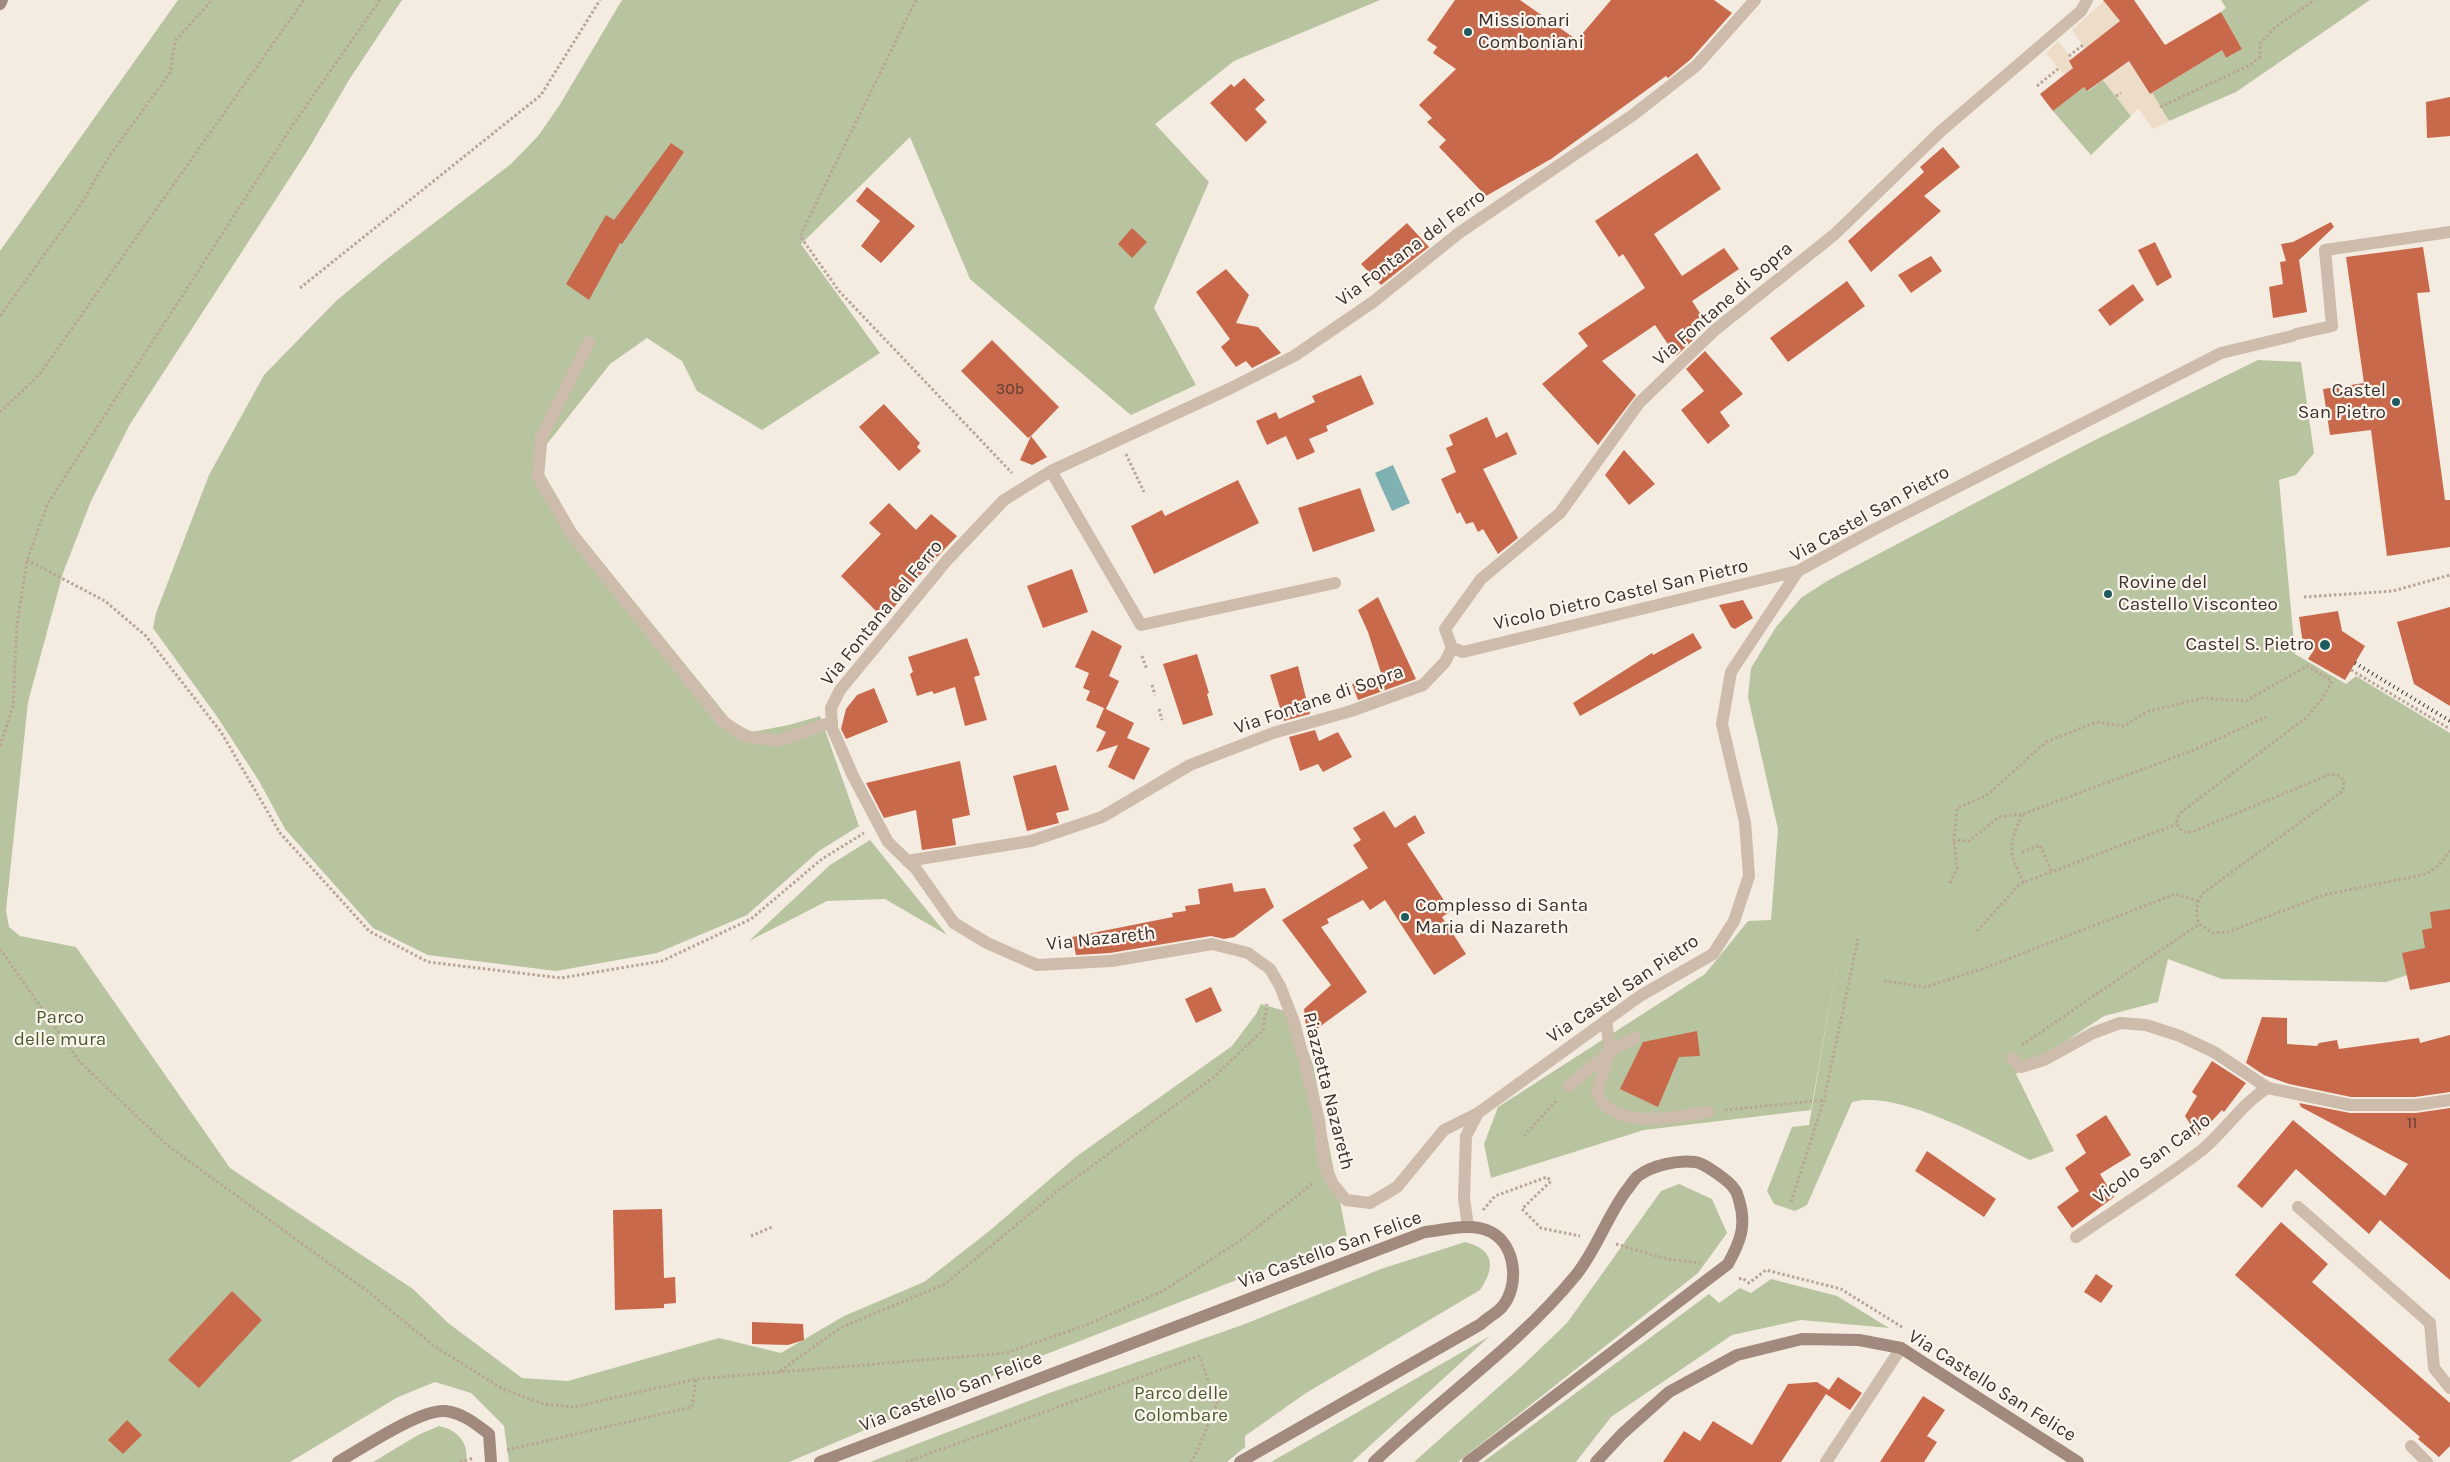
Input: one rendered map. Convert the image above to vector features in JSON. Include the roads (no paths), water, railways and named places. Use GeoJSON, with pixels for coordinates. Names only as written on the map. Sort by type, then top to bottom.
{"type":"FeatureCollection","features":[{"type":"Feature","properties":{"kind":"street"},"geometry":{"type":"LineString","coordinates":[[0,4],[2,0]]}},
{"type":"Feature","properties":{"kind":"street","name":"Via Fontana del Ferro"},"geometry":{"type":"LineString","coordinates":[[907,861],[888,842],[853,776],[832,728],[831,708],[840,690],[948,559],[1004,500],[1051,471],[1294,356],[1373,302],[1459,233],[1647,104],[1697,66],[1755,0]]}},
{"type":"Feature","properties":{"kind":"street","name":"Via Fontane di Sopra"},"geometry":{"type":"LineString","coordinates":[[907,861],[1032,841],[1102,817],[1190,766],[1272,733],[1350,711],[1423,685],[1445,662],[1452,648],[1444,629],[1481,579],[1560,513],[1639,403],[1715,330],[1835,234],[1941,131],[2081,11],[2087,0]]}},
{"type":"Feature","properties":{"kind":"street","name":"Via Castel San Pietro"},"geometry":{"type":"LineString","coordinates":[[1468,1227],[1464,1198],[1466,1136],[1478,1112],[1640,996],[1713,954],[1734,921],[1749,876],[1745,822],[1722,724],[1732,672],[1798,571],[1875,528],[2221,353],[2332,326],[2325,250],[2450,232]]}},
{"type":"Feature","properties":{"kind":"street"},"geometry":{"type":"LineString","coordinates":[[589,342],[541,438],[538,477],[572,534],[720,720],[744,736],[778,741],[832,722]]}},
{"type":"Feature","properties":{"kind":"street"},"geometry":{"type":"LineString","coordinates":[[1051,471],[1141,625],[1335,582]]}},
{"type":"Feature","properties":{"kind":"street","name":"Vicolo Dietro Castel San Pietro"},"geometry":{"type":"LineString","coordinates":[[1452,648],[1464,652],[1798,571]]}},
{"type":"Feature","properties":{"kind":"street","name":"Via Nazareth"},"geometry":{"type":"LineString","coordinates":[[907,861],[916,869],[954,924],[987,943],[1037,965],[1111,960],[1212,944],[1248,953]]}},
{"type":"Feature","properties":{"kind":"street","name":"Piazzetta Nazareth"},"geometry":{"type":"LineString","coordinates":[[1248,953],[1270,970],[1280,986],[1294,1022],[1319,1120],[1324,1164],[1333,1184],[1346,1200],[1370,1203],[1397,1187],[1444,1130],[1478,1112]]}},
{"type":"Feature","properties":{"kind":"street"},"geometry":{"type":"LineString","coordinates":[[1606,1020],[1610,1051],[1597,1093],[1605,1106],[1628,1117],[1655,1118],[1708,1112]]}},
{"type":"Feature","properties":{"kind":"street"},"geometry":{"type":"LineString","coordinates":[[2012,1058],[2021,1067],[2044,1060],[2093,1033],[2120,1024],[2146,1025],[2180,1036],[2214,1052],[2268,1088],[2350,1105],[2416,1105],[2450,1100]]}},
{"type":"Feature","properties":{"kind":"street"},"geometry":{"type":"LineString","coordinates":[[1570,1086],[1610,1051],[1635,1038]]}},
{"type":"Feature","properties":{"kind":"street","name":"Vicolo San Carlo"},"geometry":{"type":"LineString","coordinates":[[2076,1237],[2202,1150],[2226,1129],[2259,1093],[2268,1088]]}},
{"type":"Feature","properties":{"kind":"street"},"geometry":{"type":"LineString","coordinates":[[1374,1462],[1416,1422],[1494,1357],[1540,1314],[1577,1274],[1615,1206],[1637,1177],[1663,1164],[1697,1162],[1717,1173],[1735,1189],[1743,1212],[1741,1240],[1728,1264],[1468,1462]]}},
{"type":"Feature","properties":{"kind":"street"},"geometry":{"type":"LineString","coordinates":[[2298,1207],[2430,1323],[2434,1368],[2450,1388]]}},
{"type":"Feature","properties":{"kind":"street","name":"Via Castello San Felice"},"geometry":{"type":"LineString","coordinates":[[820,1462],[1425,1232],[1468,1227],[1490,1232],[1504,1244],[1512,1258],[1513,1285],[1503,1307],[1481,1324],[1240,1462]]}},
{"type":"Feature","properties":{"kind":"street","name":"Via Castello San Felice"},"geometry":{"type":"LineString","coordinates":[[1596,1462],[1622,1434],[1669,1392],[1737,1355],[1802,1339],[1860,1340],[1901,1348],[2078,1462]]}},
{"type":"Feature","properties":{"kind":"street"},"geometry":{"type":"LineString","coordinates":[[1826,1462],[1901,1348]]}},
{"type":"Feature","properties":{"kind":"street"},"geometry":{"type":"LineString","coordinates":[[338,1462],[415,1419],[444,1411],[470,1419],[489,1434],[491,1458]]}},
{"type":"Feature","properties":{"kind":"street"},"geometry":{"type":"LineString","coordinates":[[2410,1446],[2427,1462]]}},
{"type":"Feature","properties":{"kind":"water"},"geometry":{"type":"Polygon","coordinates":[[[1393,465],[1410,503],[1392,511],[1375,473],[1393,465]]]}},
{"type":"Feature","properties":{"kind":"railway"},"geometry":{"type":"LineString","coordinates":[[2355,663],[2450,721]]}},
{"type":"Feature","properties":{"kind":"place","name":"Missionari Comboniani"},"geometry":{"type":"Point","coordinates":[1468,32]}},
{"type":"Feature","properties":{"kind":"place","name":"Castel San Pietro"},"geometry":{"type":"Point","coordinates":[2396,402]}},
{"type":"Feature","properties":{"kind":"place","name":"Rovine del Castello Visconteo"},"geometry":{"type":"Point","coordinates":[2108,594]}},
{"type":"Feature","properties":{"kind":"place","name":"Castel S. Pietro"},"geometry":{"type":"Point","coordinates":[2325,645]}},
{"type":"Feature","properties":{"kind":"place","name":"Complesso di Santa Maria di Nazareth"},"geometry":{"type":"Point","coordinates":[1405,917]}},
{"type":"Feature","properties":{"kind":"park label","name":"Parco delle mura"},"geometry":{"type":"Point","coordinates":[60,1029]}},
{"type":"Feature","properties":{"kind":"park label","name":"Parco delle Colombare"},"geometry":{"type":"Point","coordinates":[1181,1405]}}]}
